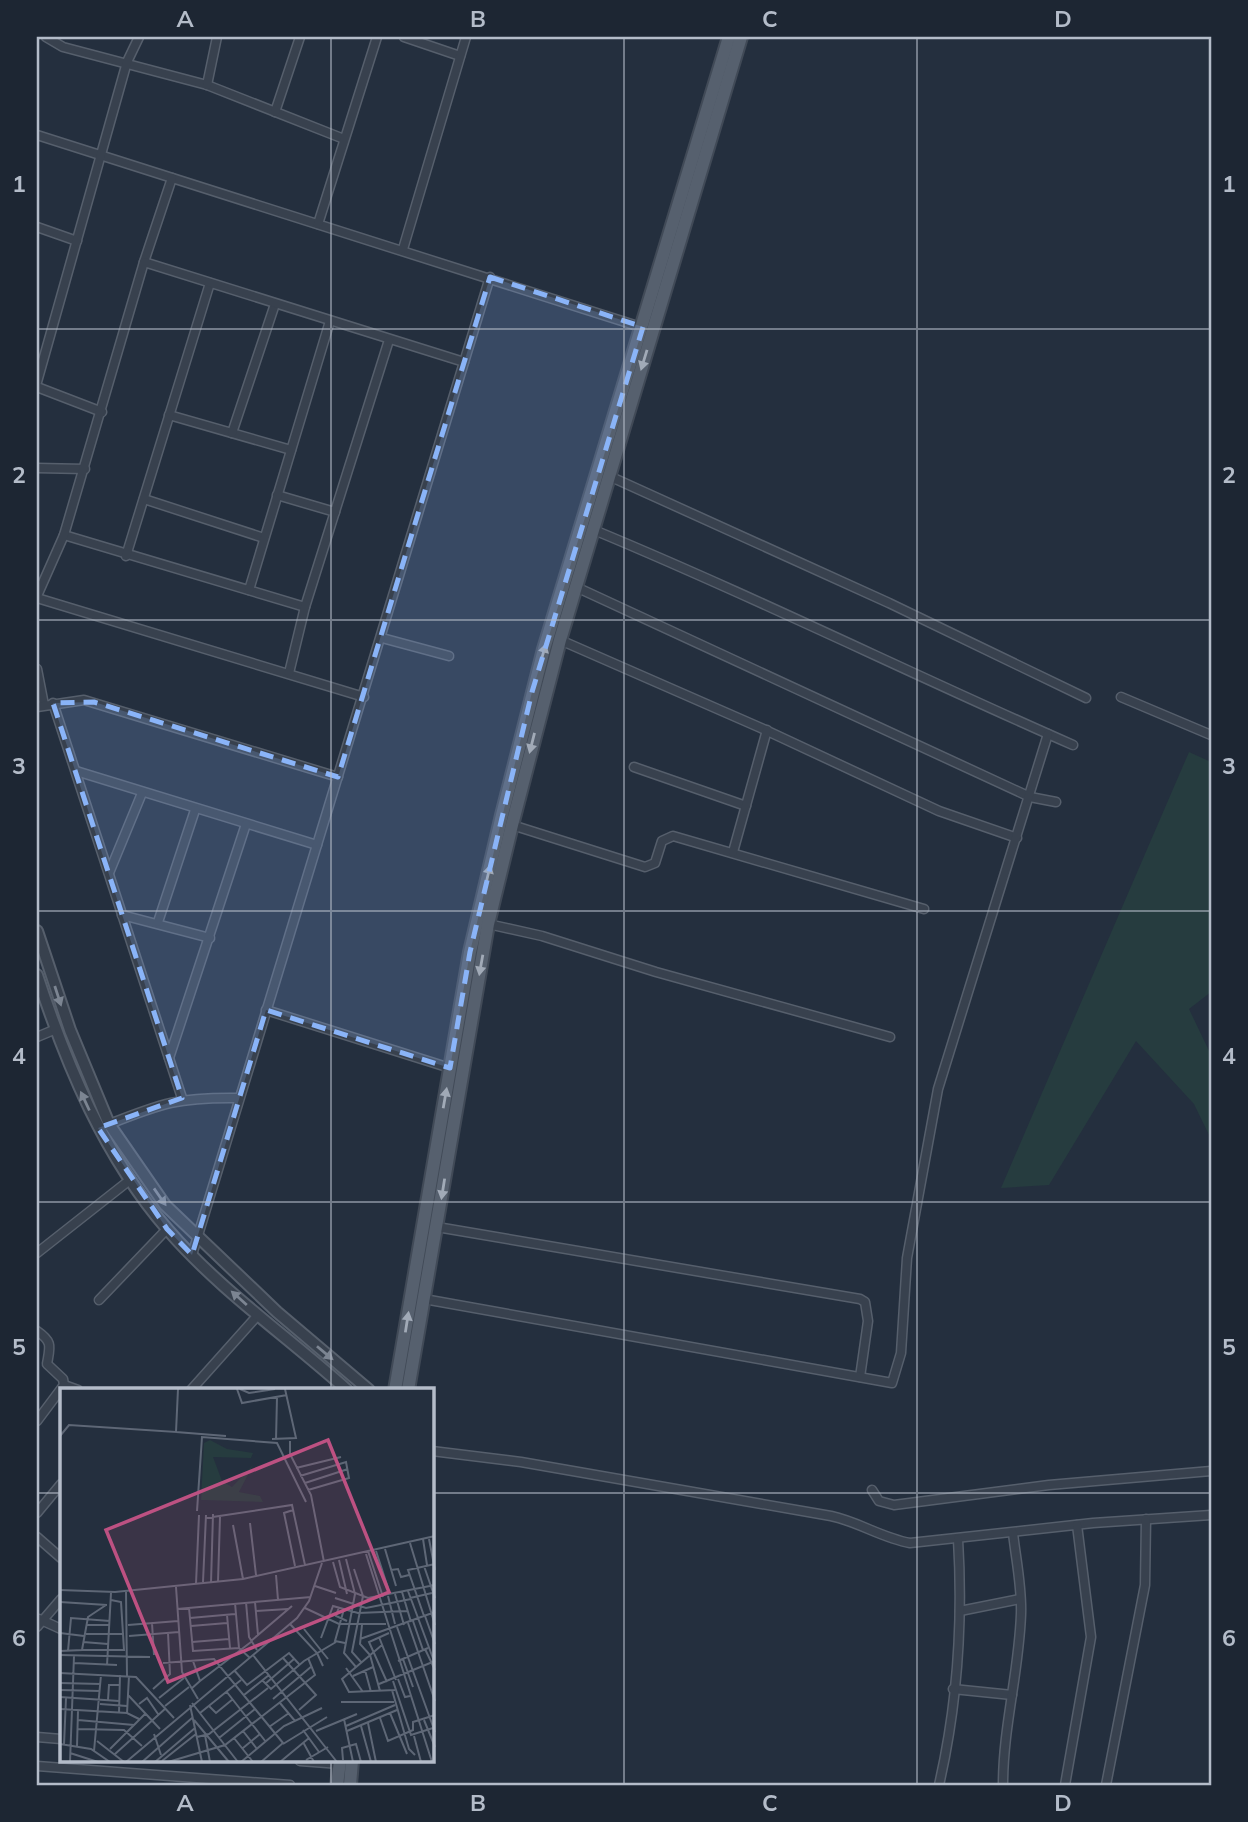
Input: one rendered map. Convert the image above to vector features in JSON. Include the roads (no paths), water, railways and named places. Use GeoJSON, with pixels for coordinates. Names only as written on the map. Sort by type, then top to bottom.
{"type":"FeatureCollection","features":[{"type":"Feature","properties":{"kind":"main road"},"geometry":{"type":"LineString","coordinates":[[408,1388],[488,924],[560,640],[594,530],[729,37]]}},
{"type":"Feature","properties":{"kind":"main road"},"geometry":{"type":"LineString","coordinates":[[395,1388],[470,952],[532,692],[741,37]]}},
{"type":"Feature","properties":{"kind":"main road"},"geometry":{"type":"LineString","coordinates":[[337,1785],[344,1762]]}},
{"type":"Feature","properties":{"kind":"main road"},"geometry":{"type":"LineString","coordinates":[[344,1762],[350,1785]]}},
{"type":"Feature","properties":{"kind":"street"},"geometry":{"type":"LineString","coordinates":[[46,37],[63,47],[207,85],[344,139]]}},
{"type":"Feature","properties":{"kind":"street"},"geometry":{"type":"LineString","coordinates":[[102,412],[37,385],[99,155],[127,62],[139,37]]}},
{"type":"Feature","properties":{"kind":"street"},"geometry":{"type":"LineString","coordinates":[[207,85],[217,37]]}},
{"type":"Feature","properties":{"kind":"street"},"geometry":{"type":"LineString","coordinates":[[275,112],[300,37]]}},
{"type":"Feature","properties":{"kind":"street"},"geometry":{"type":"LineString","coordinates":[[318,224],[377,37]]}},
{"type":"Feature","properties":{"kind":"street"},"geometry":{"type":"LineString","coordinates":[[404,37],[460,56]]}},
{"type":"Feature","properties":{"kind":"street"},"geometry":{"type":"LineString","coordinates":[[403,249],[466,37]]}},
{"type":"Feature","properties":{"kind":"street"},"geometry":{"type":"LineString","coordinates":[[37,135],[403,249],[648,329]]}},
{"type":"Feature","properties":{"kind":"street"},"geometry":{"type":"LineString","coordinates":[[172,178],[144,262],[64,535],[37,597],[364,697]]}},
{"type":"Feature","properties":{"kind":"street"},"geometry":{"type":"LineString","coordinates":[[37,227],[77,241]]}},
{"type":"Feature","properties":{"kind":"street"},"geometry":{"type":"LineString","coordinates":[[144,262],[464,362]]}},
{"type":"Feature","properties":{"kind":"street"},"geometry":{"type":"LineString","coordinates":[[192,1255],[490,277]]}},
{"type":"Feature","properties":{"kind":"street"},"geometry":{"type":"LineString","coordinates":[[126,556],[210,283]]}},
{"type":"Feature","properties":{"kind":"street"},"geometry":{"type":"LineString","coordinates":[[232,433],[275,304]]}},
{"type":"Feature","properties":{"kind":"street"},"geometry":{"type":"LineString","coordinates":[[248,590],[330,321]]}},
{"type":"Feature","properties":{"kind":"street"},"geometry":{"type":"LineString","coordinates":[[289,673],[305,607],[389,340]]}},
{"type":"Feature","properties":{"kind":"street"},"geometry":{"type":"LineString","coordinates":[[169,415],[291,450]]}},
{"type":"Feature","properties":{"kind":"street"},"geometry":{"type":"LineString","coordinates":[[37,468],[85,469]]}},
{"type":"Feature","properties":{"kind":"street"},"geometry":{"type":"LineString","coordinates":[[609,476],[889,603],[1086,698]]}},
{"type":"Feature","properties":{"kind":"street"},"geometry":{"type":"LineString","coordinates":[[278,495],[335,512]]}},
{"type":"Feature","properties":{"kind":"street"},"geometry":{"type":"LineString","coordinates":[[144,499],[264,538]]}},
{"type":"Feature","properties":{"kind":"street"},"geometry":{"type":"LineString","coordinates":[[594,530],[716,581],[810,627],[1073,745]]}},
{"type":"Feature","properties":{"kind":"street"},"geometry":{"type":"LineString","coordinates":[[64,535],[126,556],[305,607]]}},
{"type":"Feature","properties":{"kind":"street"},"geometry":{"type":"LineString","coordinates":[[576,587],[1030,797],[1056,802]]}},
{"type":"Feature","properties":{"kind":"street"},"geometry":{"type":"LineString","coordinates":[[382,638],[449,656]]}},
{"type":"Feature","properties":{"kind":"street"},"geometry":{"type":"LineString","coordinates":[[560,640],[767,730],[939,811],[1017,838]]}},
{"type":"Feature","properties":{"kind":"street"},"geometry":{"type":"LineString","coordinates":[[37,669],[45,705],[76,771],[182,1098]]}},
{"type":"Feature","properties":{"kind":"street"},"geometry":{"type":"LineString","coordinates":[[1121,697],[1211,735]]}},
{"type":"Feature","properties":{"kind":"street"},"geometry":{"type":"LineString","coordinates":[[45,705],[84,700],[338,777]]}},
{"type":"Feature","properties":{"kind":"street"},"geometry":{"type":"LineString","coordinates":[[733,852],[767,730]]}},
{"type":"Feature","properties":{"kind":"street"},"geometry":{"type":"LineString","coordinates":[[424,1299],[891,1382],[901,1353],[907,1258],[929,1129],[943,1071],[1048,734]]}},
{"type":"Feature","properties":{"kind":"street"},"geometry":{"type":"LineString","coordinates":[[634,767],[746,806]]}},
{"type":"Feature","properties":{"kind":"street"},"geometry":{"type":"LineString","coordinates":[[76,771],[195,810],[317,845]]}},
{"type":"Feature","properties":{"kind":"street"},"geometry":{"type":"LineString","coordinates":[[109,873],[142,793]]}},
{"type":"Feature","properties":{"kind":"street"},"geometry":{"type":"LineString","coordinates":[[158,922],[195,810]]}},
{"type":"Feature","properties":{"kind":"street"},"geometry":{"type":"LineString","coordinates":[[169,1059],[246,824]]}},
{"type":"Feature","properties":{"kind":"street"},"geometry":{"type":"LineString","coordinates":[[512,825],[645,867],[655,863],[662,841],[673,836],[924,909]]}},
{"type":"Feature","properties":{"kind":"street"},"geometry":{"type":"LineString","coordinates":[[122,915],[158,922],[210,938]]}},
{"type":"Feature","properties":{"kind":"street"},"geometry":{"type":"LineString","coordinates":[[488,924],[542,936],[656,972],[890,1037]]}},
{"type":"Feature","properties":{"kind":"street"},"geometry":{"type":"LineString","coordinates":[[37,931],[104,1126],[165,1205],[277,1312],[367,1388]]}},
{"type":"Feature","properties":{"kind":"street"},"geometry":{"type":"LineString","coordinates":[[37,976],[56,1029],[131,1179],[167,1229],[258,1315],[345,1388]]}},
{"type":"Feature","properties":{"kind":"street"},"geometry":{"type":"LineString","coordinates":[[266,1010],[450,1068]]}},
{"type":"Feature","properties":{"kind":"street"},"geometry":{"type":"LineString","coordinates":[[37,1037],[56,1029]]}},
{"type":"Feature","properties":{"kind":"street"},"geometry":{"type":"LineString","coordinates":[[104,1126],[163,1102],[182,1098],[239,1098]]}},
{"type":"Feature","properties":{"kind":"street"},"geometry":{"type":"LineString","coordinates":[[37,1253],[131,1179]]}},
{"type":"Feature","properties":{"kind":"street"},"geometry":{"type":"LineString","coordinates":[[437,1227],[860,1299],[865,1302],[869,1312],[860,1377]]}},
{"type":"Feature","properties":{"kind":"street"},"geometry":{"type":"LineString","coordinates":[[99,1300],[167,1229]]}},
{"type":"Feature","properties":{"kind":"street"},"geometry":{"type":"LineString","coordinates":[[193,1388],[258,1315]]}},
{"type":"Feature","properties":{"kind":"street"},"geometry":{"type":"LineString","coordinates":[[37,1331],[52,1345],[47,1364],[63,1379],[62,1388]]}},
{"type":"Feature","properties":{"kind":"street"},"geometry":{"type":"LineString","coordinates":[[64,1385],[72,1388]]}},
{"type":"Feature","properties":{"kind":"street"},"geometry":{"type":"LineString","coordinates":[[37,1419],[60,1390]]}},
{"type":"Feature","properties":{"kind":"street"},"geometry":{"type":"LineString","coordinates":[[434,1451],[521,1462],[831,1516],[858,1523],[891,1539],[910,1543],[1077,1525],[1211,1515]]}},
{"type":"Feature","properties":{"kind":"street"},"geometry":{"type":"LineString","coordinates":[[872,1490],[879,1501],[894,1505],[1049,1485],[1211,1471]]}},
{"type":"Feature","properties":{"kind":"street"},"geometry":{"type":"LineString","coordinates":[[37,1513],[60,1485]]}},
{"type":"Feature","properties":{"kind":"street"},"geometry":{"type":"LineString","coordinates":[[1107,1785],[1145,1585],[1146,1519]]}},
{"type":"Feature","properties":{"kind":"street"},"geometry":{"type":"LineString","coordinates":[[1065,1785],[1091,1637],[1077,1525]]}},
{"type":"Feature","properties":{"kind":"street"},"geometry":{"type":"LineString","coordinates":[[1003,1785],[1004,1734],[1012,1695],[1020,1599],[1013,1533]]}},
{"type":"Feature","properties":{"kind":"street"},"geometry":{"type":"LineString","coordinates":[[37,1537],[60,1557]]}},
{"type":"Feature","properties":{"kind":"street"},"geometry":{"type":"LineString","coordinates":[[939,1785],[953,1689],[960,1611],[958,1539]]}},
{"type":"Feature","properties":{"kind":"street"},"geometry":{"type":"LineString","coordinates":[[960,1611],[1020,1599]]}},
{"type":"Feature","properties":{"kind":"street"},"geometry":{"type":"LineString","coordinates":[[60,1600],[38,1622],[60,1629]]}},
{"type":"Feature","properties":{"kind":"street"},"geometry":{"type":"LineString","coordinates":[[953,1689],[1012,1695]]}},
{"type":"Feature","properties":{"kind":"street"},"geometry":{"type":"LineString","coordinates":[[37,1737],[60,1739]]}},
{"type":"Feature","properties":{"kind":"street"},"geometry":{"type":"LineString","coordinates":[[37,1766],[290,1785]]}}]}
